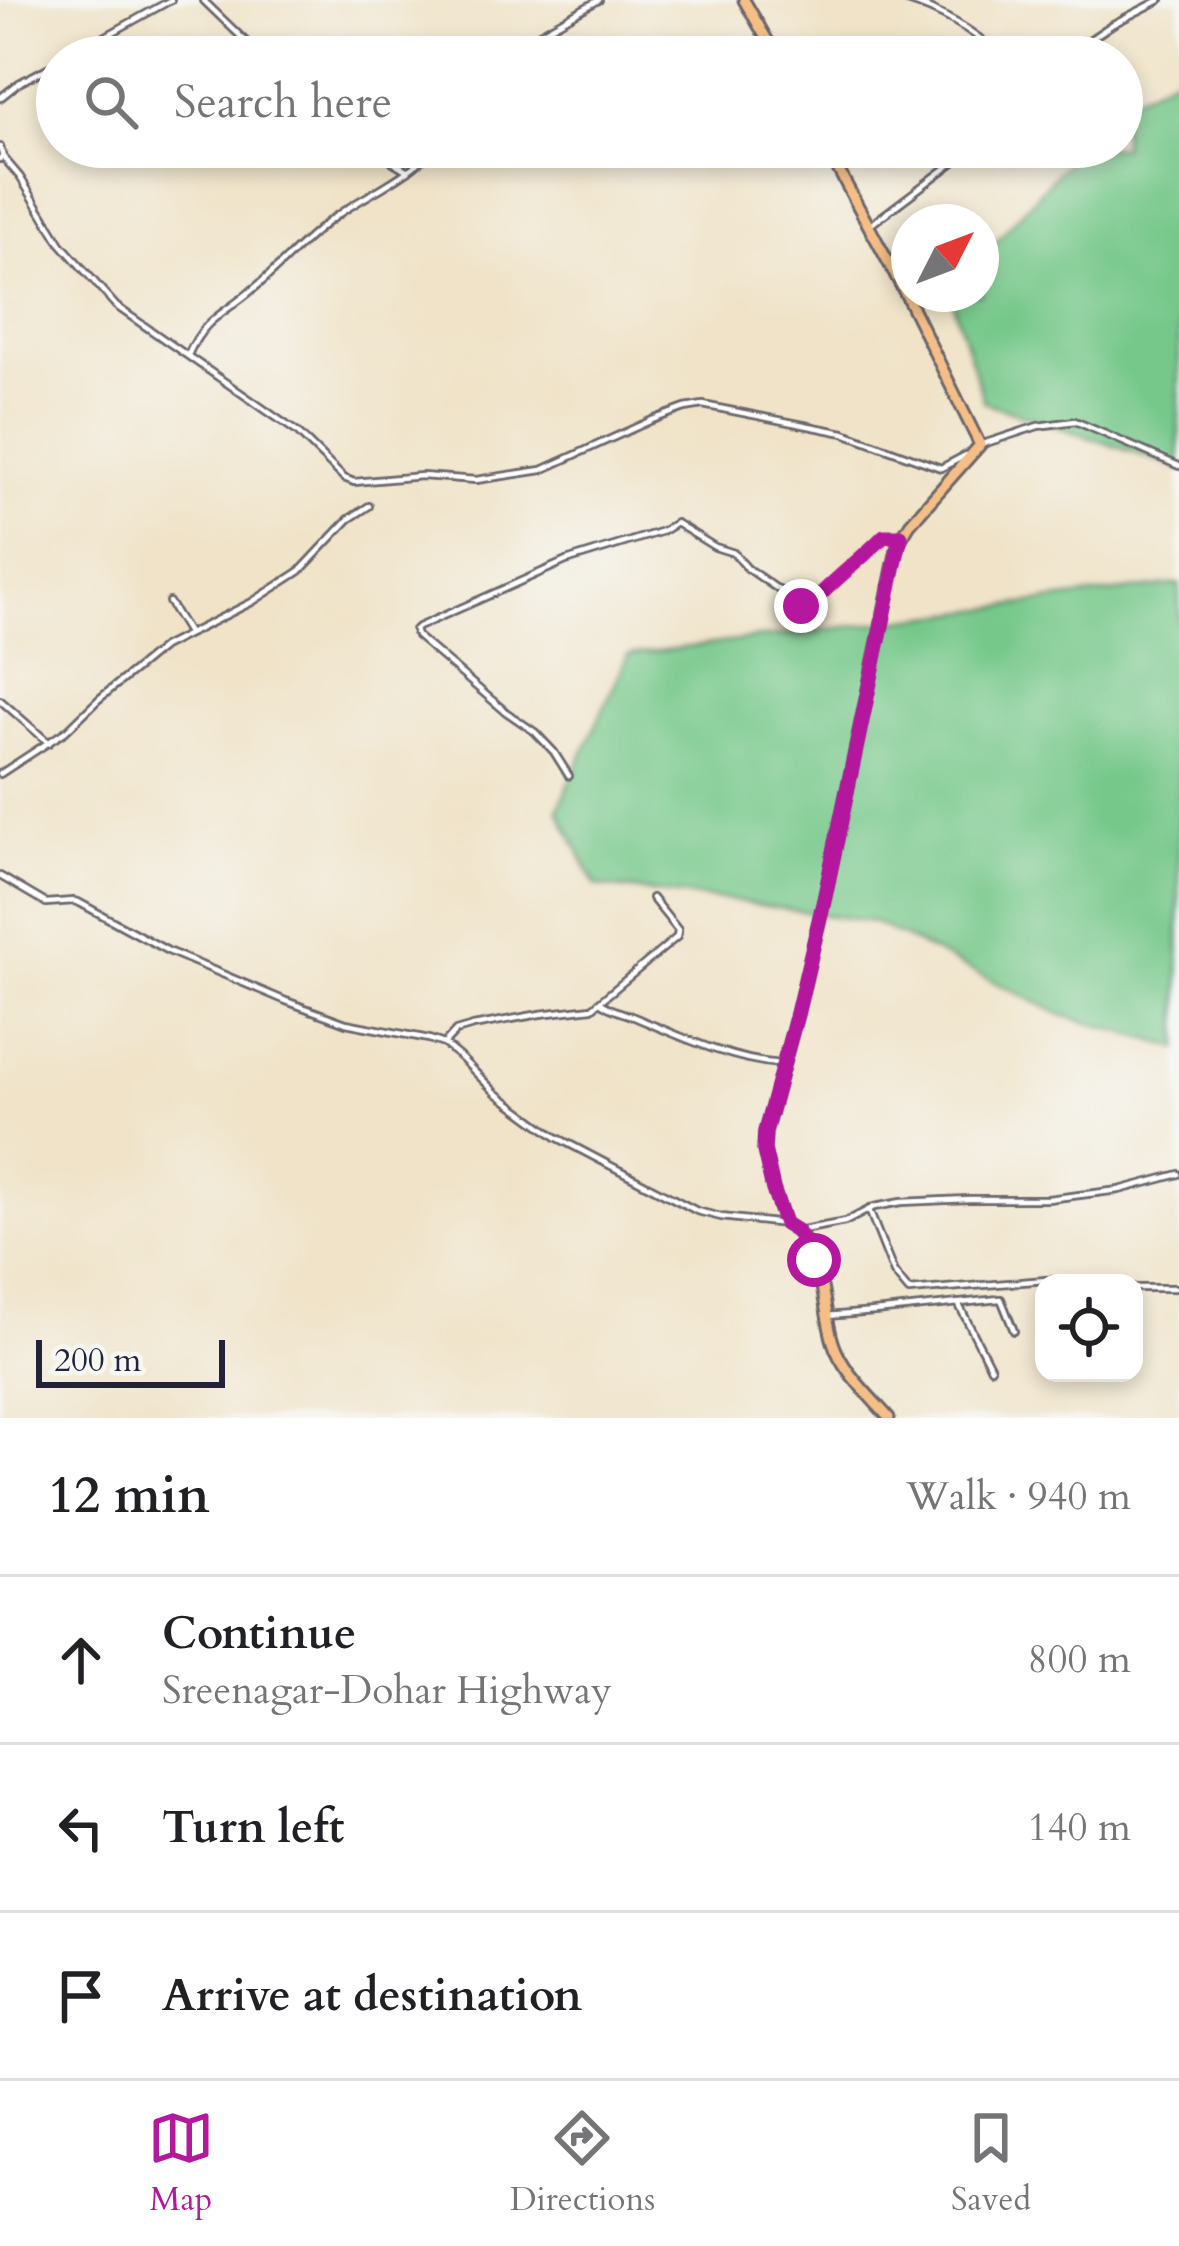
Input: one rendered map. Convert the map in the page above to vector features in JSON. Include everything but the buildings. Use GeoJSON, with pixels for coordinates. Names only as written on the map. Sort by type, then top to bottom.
{"type":"FeatureCollection","features":[{"type":"Feature","properties":{"kind":"main road"},"geometry":{"type":"LineString","coordinates":[[744,0],[765,36]]}},
{"type":"Feature","properties":{"kind":"main road"},"geometry":{"type":"LineString","coordinates":[[837,168],[978,448],[901,536],[825,896],[764,1140],[785,1224],[797,1231],[814,1260],[839,1354],[889,1418]]}},
{"type":"Feature","properties":{"kind":"street"},"geometry":{"type":"LineString","coordinates":[[106,36],[171,0]]}},
{"type":"Feature","properties":{"kind":"street"},"geometry":{"type":"LineString","coordinates":[[203,0],[240,36]]}},
{"type":"Feature","properties":{"kind":"street"},"geometry":{"type":"LineString","coordinates":[[534,36],[598,0]]}},
{"type":"Feature","properties":{"kind":"street"},"geometry":{"type":"LineString","coordinates":[[904,0],[925,6],[977,36]]}},
{"type":"Feature","properties":{"kind":"street"},"geometry":{"type":"LineString","coordinates":[[1096,36],[1160,0]]}},
{"type":"Feature","properties":{"kind":"street"},"geometry":{"type":"LineString","coordinates":[[0,98],[36,74]]}},
{"type":"Feature","properties":{"kind":"street"},"geometry":{"type":"LineString","coordinates":[[0,147],[2,158],[20,177],[61,244],[116,306],[297,432],[354,482],[422,476],[476,480],[542,470],[652,420],[703,405],[844,433],[941,468],[978,448],[1038,426],[1076,421],[1179,466]]}},
{"type":"Feature","properties":{"kind":"street"},"geometry":{"type":"LineString","coordinates":[[403,168],[408,171]]}},
{"type":"Feature","properties":{"kind":"street"},"geometry":{"type":"LineString","coordinates":[[188,355],[211,318],[256,287],[332,218],[411,168]]}},
{"type":"Feature","properties":{"kind":"street"},"geometry":{"type":"LineString","coordinates":[[869,226],[946,168]]}},
{"type":"Feature","properties":{"kind":"street"},"geometry":{"type":"LineString","coordinates":[[0,774],[66,731],[163,646],[300,572],[349,519],[369,506]]}},
{"type":"Feature","properties":{"kind":"street"},"geometry":{"type":"LineString","coordinates":[[569,776],[545,741],[415,630],[566,561],[663,532],[676,523],[734,553],[747,568],[805,608],[884,536],[901,536]]}},
{"type":"Feature","properties":{"kind":"street"},"geometry":{"type":"LineString","coordinates":[[169,602],[188,633]]}},
{"type":"Feature","properties":{"kind":"street"},"geometry":{"type":"LineString","coordinates":[[0,700],[49,742]]}},
{"type":"Feature","properties":{"kind":"street"},"geometry":{"type":"LineString","coordinates":[[0,876],[46,903],[80,903],[168,951],[286,1001],[346,1023],[444,1044],[496,1094],[575,1148],[698,1210],[785,1224]]}},
{"type":"Feature","properties":{"kind":"street"},"geometry":{"type":"LineString","coordinates":[[444,1044],[456,1031],[473,1026],[588,1009],[600,1002],[677,937],[677,930],[652,898]]}},
{"type":"Feature","properties":{"kind":"street"},"geometry":{"type":"LineString","coordinates":[[600,1002],[612,1011],[741,1058],[784,1065]]}},
{"type":"Feature","properties":{"kind":"street"},"geometry":{"type":"LineString","coordinates":[[797,1231],[845,1222],[901,1202],[1048,1199],[1119,1190],[1179,1174]]}},
{"type":"Feature","properties":{"kind":"street"},"geometry":{"type":"LineString","coordinates":[[868,1210],[894,1273],[909,1291],[1035,1281]]}},
{"type":"Feature","properties":{"kind":"street"},"geometry":{"type":"LineString","coordinates":[[999,1283],[1014,1331]]}},
{"type":"Feature","properties":{"kind":"street"},"geometry":{"type":"LineString","coordinates":[[1143,1288],[1179,1288]]}},
{"type":"Feature","properties":{"kind":"street"},"geometry":{"type":"LineString","coordinates":[[827,1316],[1001,1299]]}},
{"type":"Feature","properties":{"kind":"street"},"geometry":{"type":"LineString","coordinates":[[958,1303],[992,1368]]}},
{"type":"Feature","properties":{"kind":"green space"},"geometry":{"type":"Polygon","coordinates":[[[1179,74],[1179,468],[984,402],[956,312],[999,312],[999,238],[1061,168],[1143,168],[1143,92],[1179,74]]]}},
{"type":"Feature","properties":{"kind":"green space"},"geometry":{"type":"Polygon","coordinates":[[[1179,584],[1179,1048],[1062,1015],[873,922],[596,886],[558,809],[628,655],[1179,584]]]}},
{"type":"Feature","properties":{"kind":"route"},"geometry":{"type":"LineString","coordinates":[[801,606],[808,608],[834,578],[884,536],[901,536],[825,896],[764,1140],[785,1224],[797,1231],[814,1260]]}}]}
